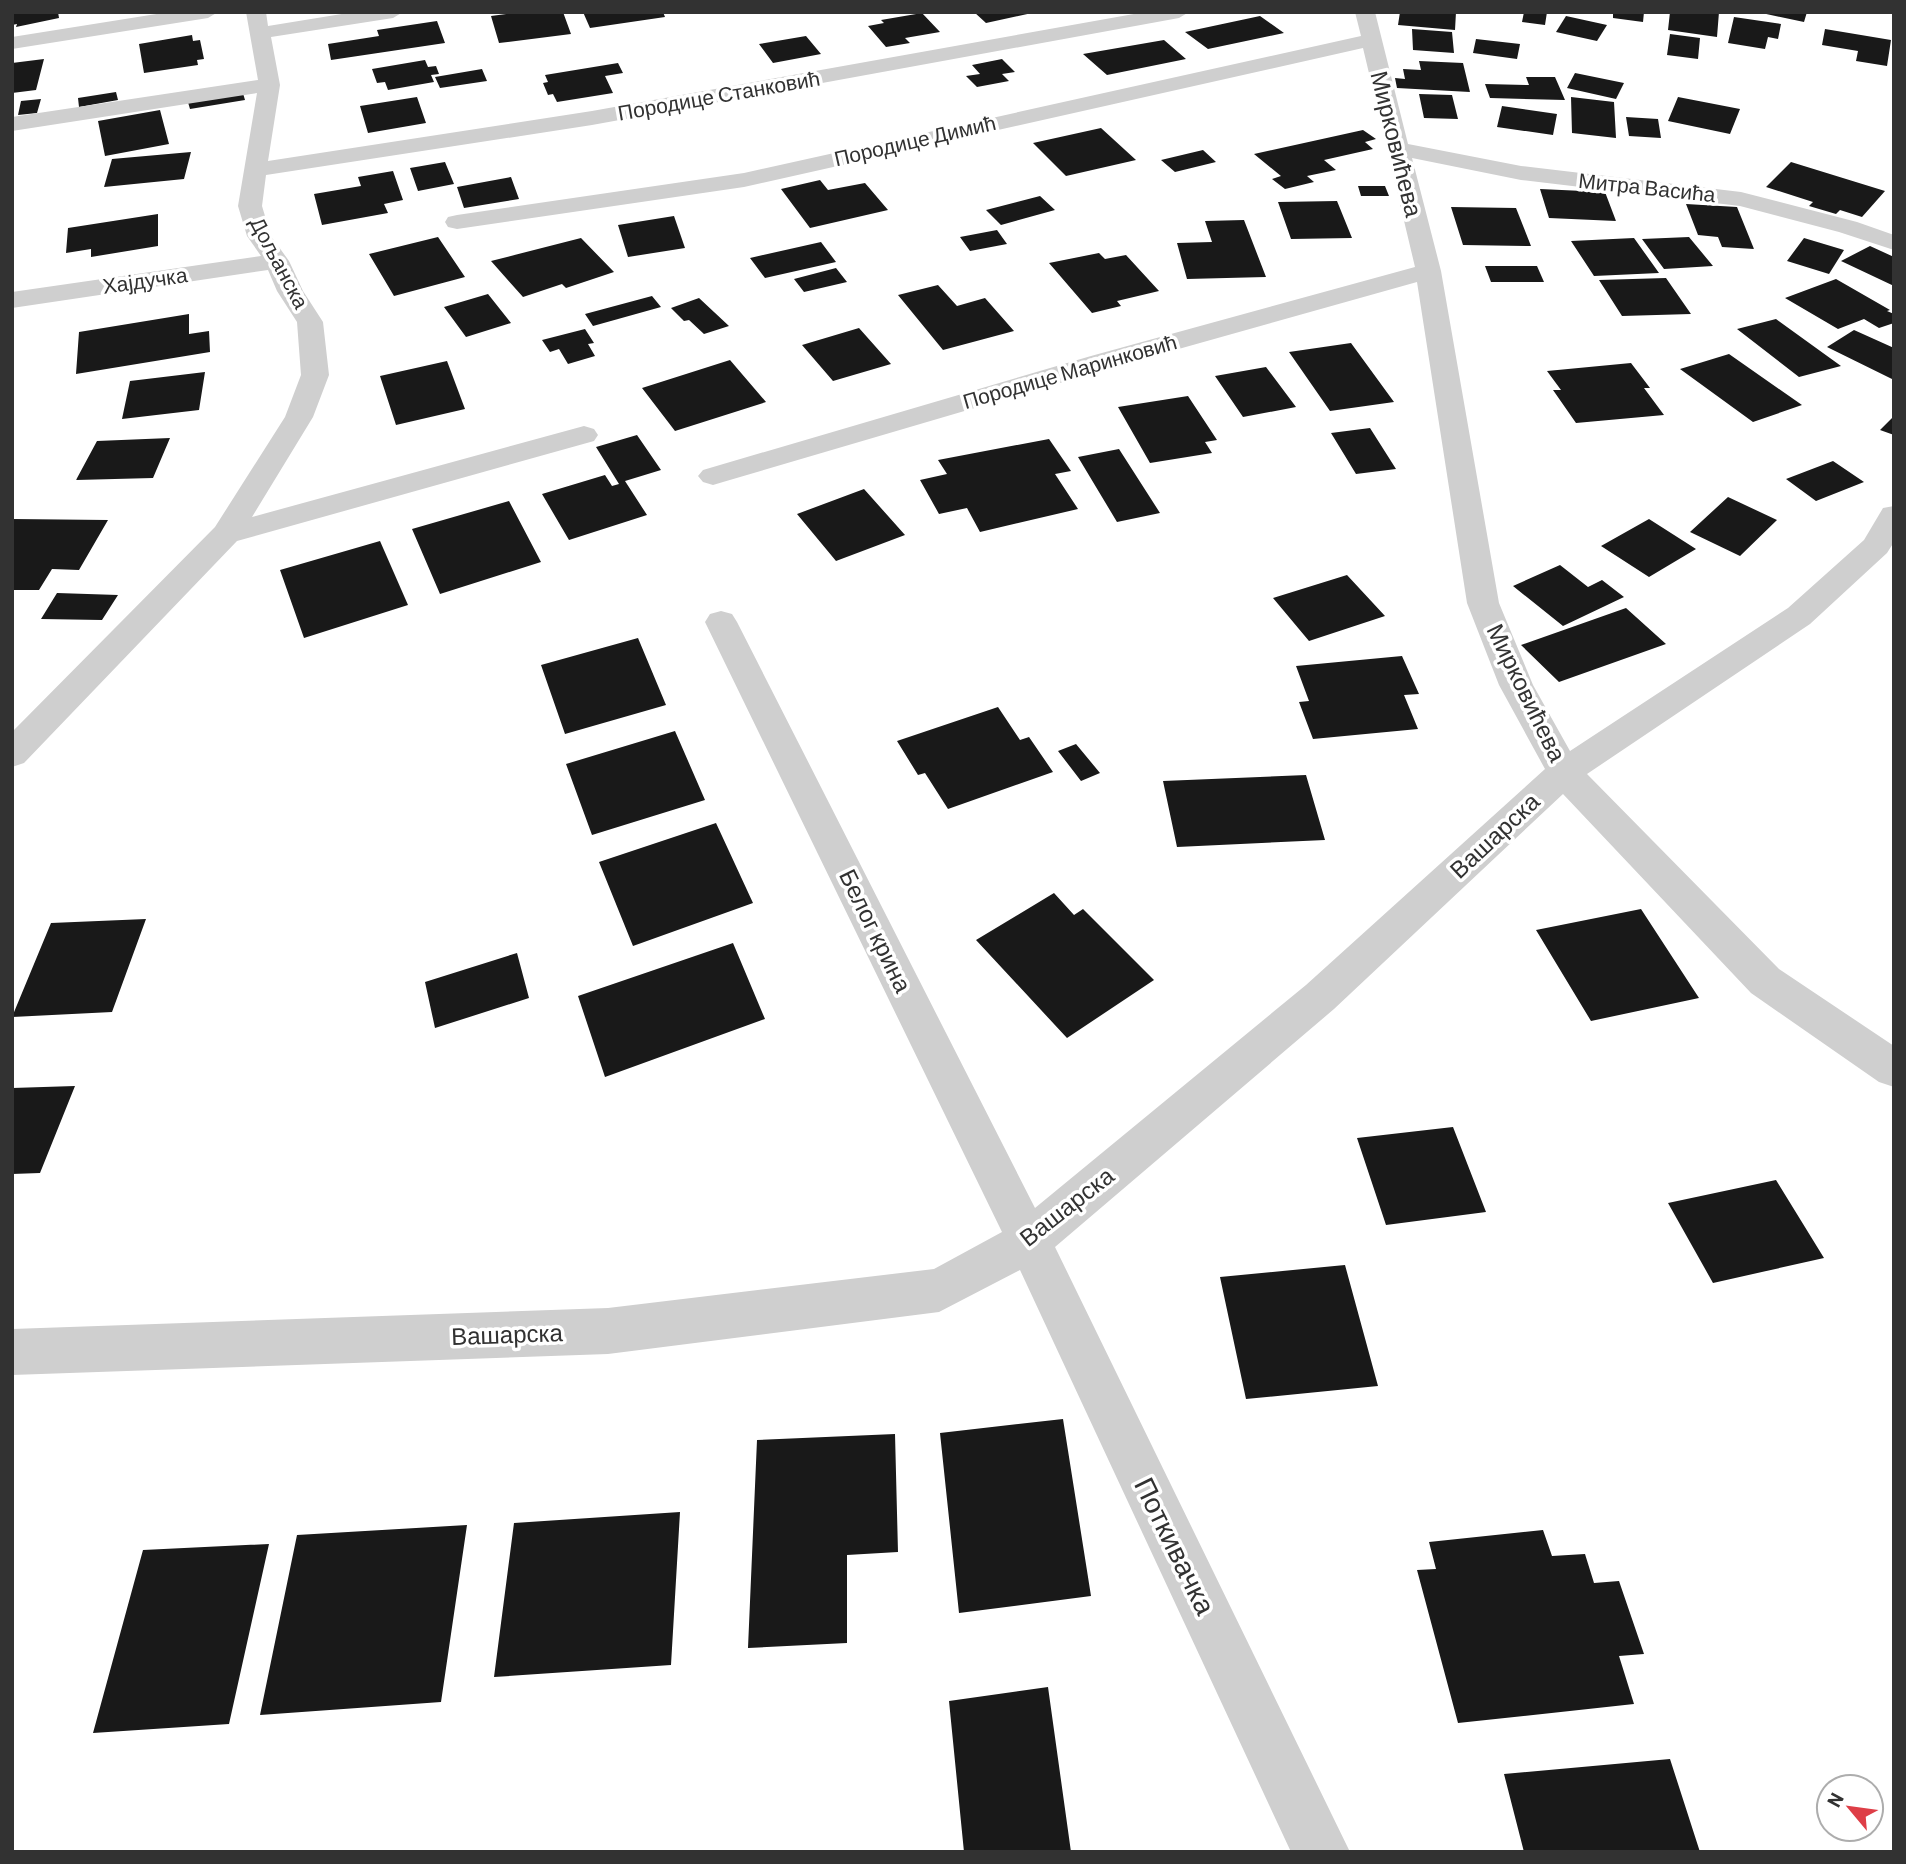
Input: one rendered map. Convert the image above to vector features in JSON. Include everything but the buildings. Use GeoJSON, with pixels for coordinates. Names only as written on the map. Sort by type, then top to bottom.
{"type":"FeatureCollection","features":[{"type":"Feature","properties":{"kind":"street"},"geometry":{"type":"LineString","coordinates":[[12,43],[208,12]]}},
{"type":"Feature","properties":{"kind":"street"},"geometry":{"type":"LineString","coordinates":[[258,23],[393,12]]}},
{"type":"Feature","properties":{"kind":"street","name":"Породице Станковић"},"geometry":{"type":"LineString","coordinates":[[256,170],[605,116],[1180,12]]}},
{"type":"Feature","properties":{"kind":"street","name":"Дољанска"},"geometry":{"type":"LineString","coordinates":[[12,754],[226,534],[299,417],[316,375],[310,322],[290,291],[277,261],[259,236],[250,206],[269,85],[258,23]]}},
{"type":"Feature","properties":{"kind":"street","name":"Мирковићева"},"geometry":{"type":"LineString","coordinates":[[1367,26],[1428,271],[1483,603],[1516,685],[1564,772],[1765,981],[1894,1069]]}},
{"type":"Feature","properties":{"kind":"street","name":"Породице Димић"},"geometry":{"type":"LineString","coordinates":[[457,222],[744,180],[1367,26]]}},
{"type":"Feature","properties":{"kind":"street"},"geometry":{"type":"LineString","coordinates":[[12,124],[269,85]]}},
{"type":"Feature","properties":{"kind":"street","name":"Митра Васића"},"geometry":{"type":"LineString","coordinates":[[1396,148],[1521,173],[1695,191],[1741,199],[1848,227],[1894,243]]}},
{"type":"Feature","properties":{"kind":"street","name":"Хајдучка"},"geometry":{"type":"LineString","coordinates":[[12,300],[277,261]]}},
{"type":"Feature","properties":{"kind":"street","name":"Породице Маринковић"},"geometry":{"type":"LineString","coordinates":[[713,476],[1101,362],[1428,271]]}},
{"type":"Feature","properties":{"kind":"street"},"geometry":{"type":"LineString","coordinates":[[226,534],[584,435]]}},
{"type":"Feature","properties":{"kind":"street","name":"Вашарска"},"geometry":{"type":"LineString","coordinates":[[12,1352],[608,1331],[939,1290],[1029,1241],[1320,997],[1564,772],[1799,616],[1876,547],[1894,515]]}},
{"type":"Feature","properties":{"kind":"street","name":"Белог крина"},"geometry":{"type":"LineString","coordinates":[[721,622],[1029,1241]]}},
{"type":"Feature","properties":{"kind":"street","name":"Поткивачка"},"geometry":{"type":"LineString","coordinates":[[1029,1241],[1321,1852]]}}]}
